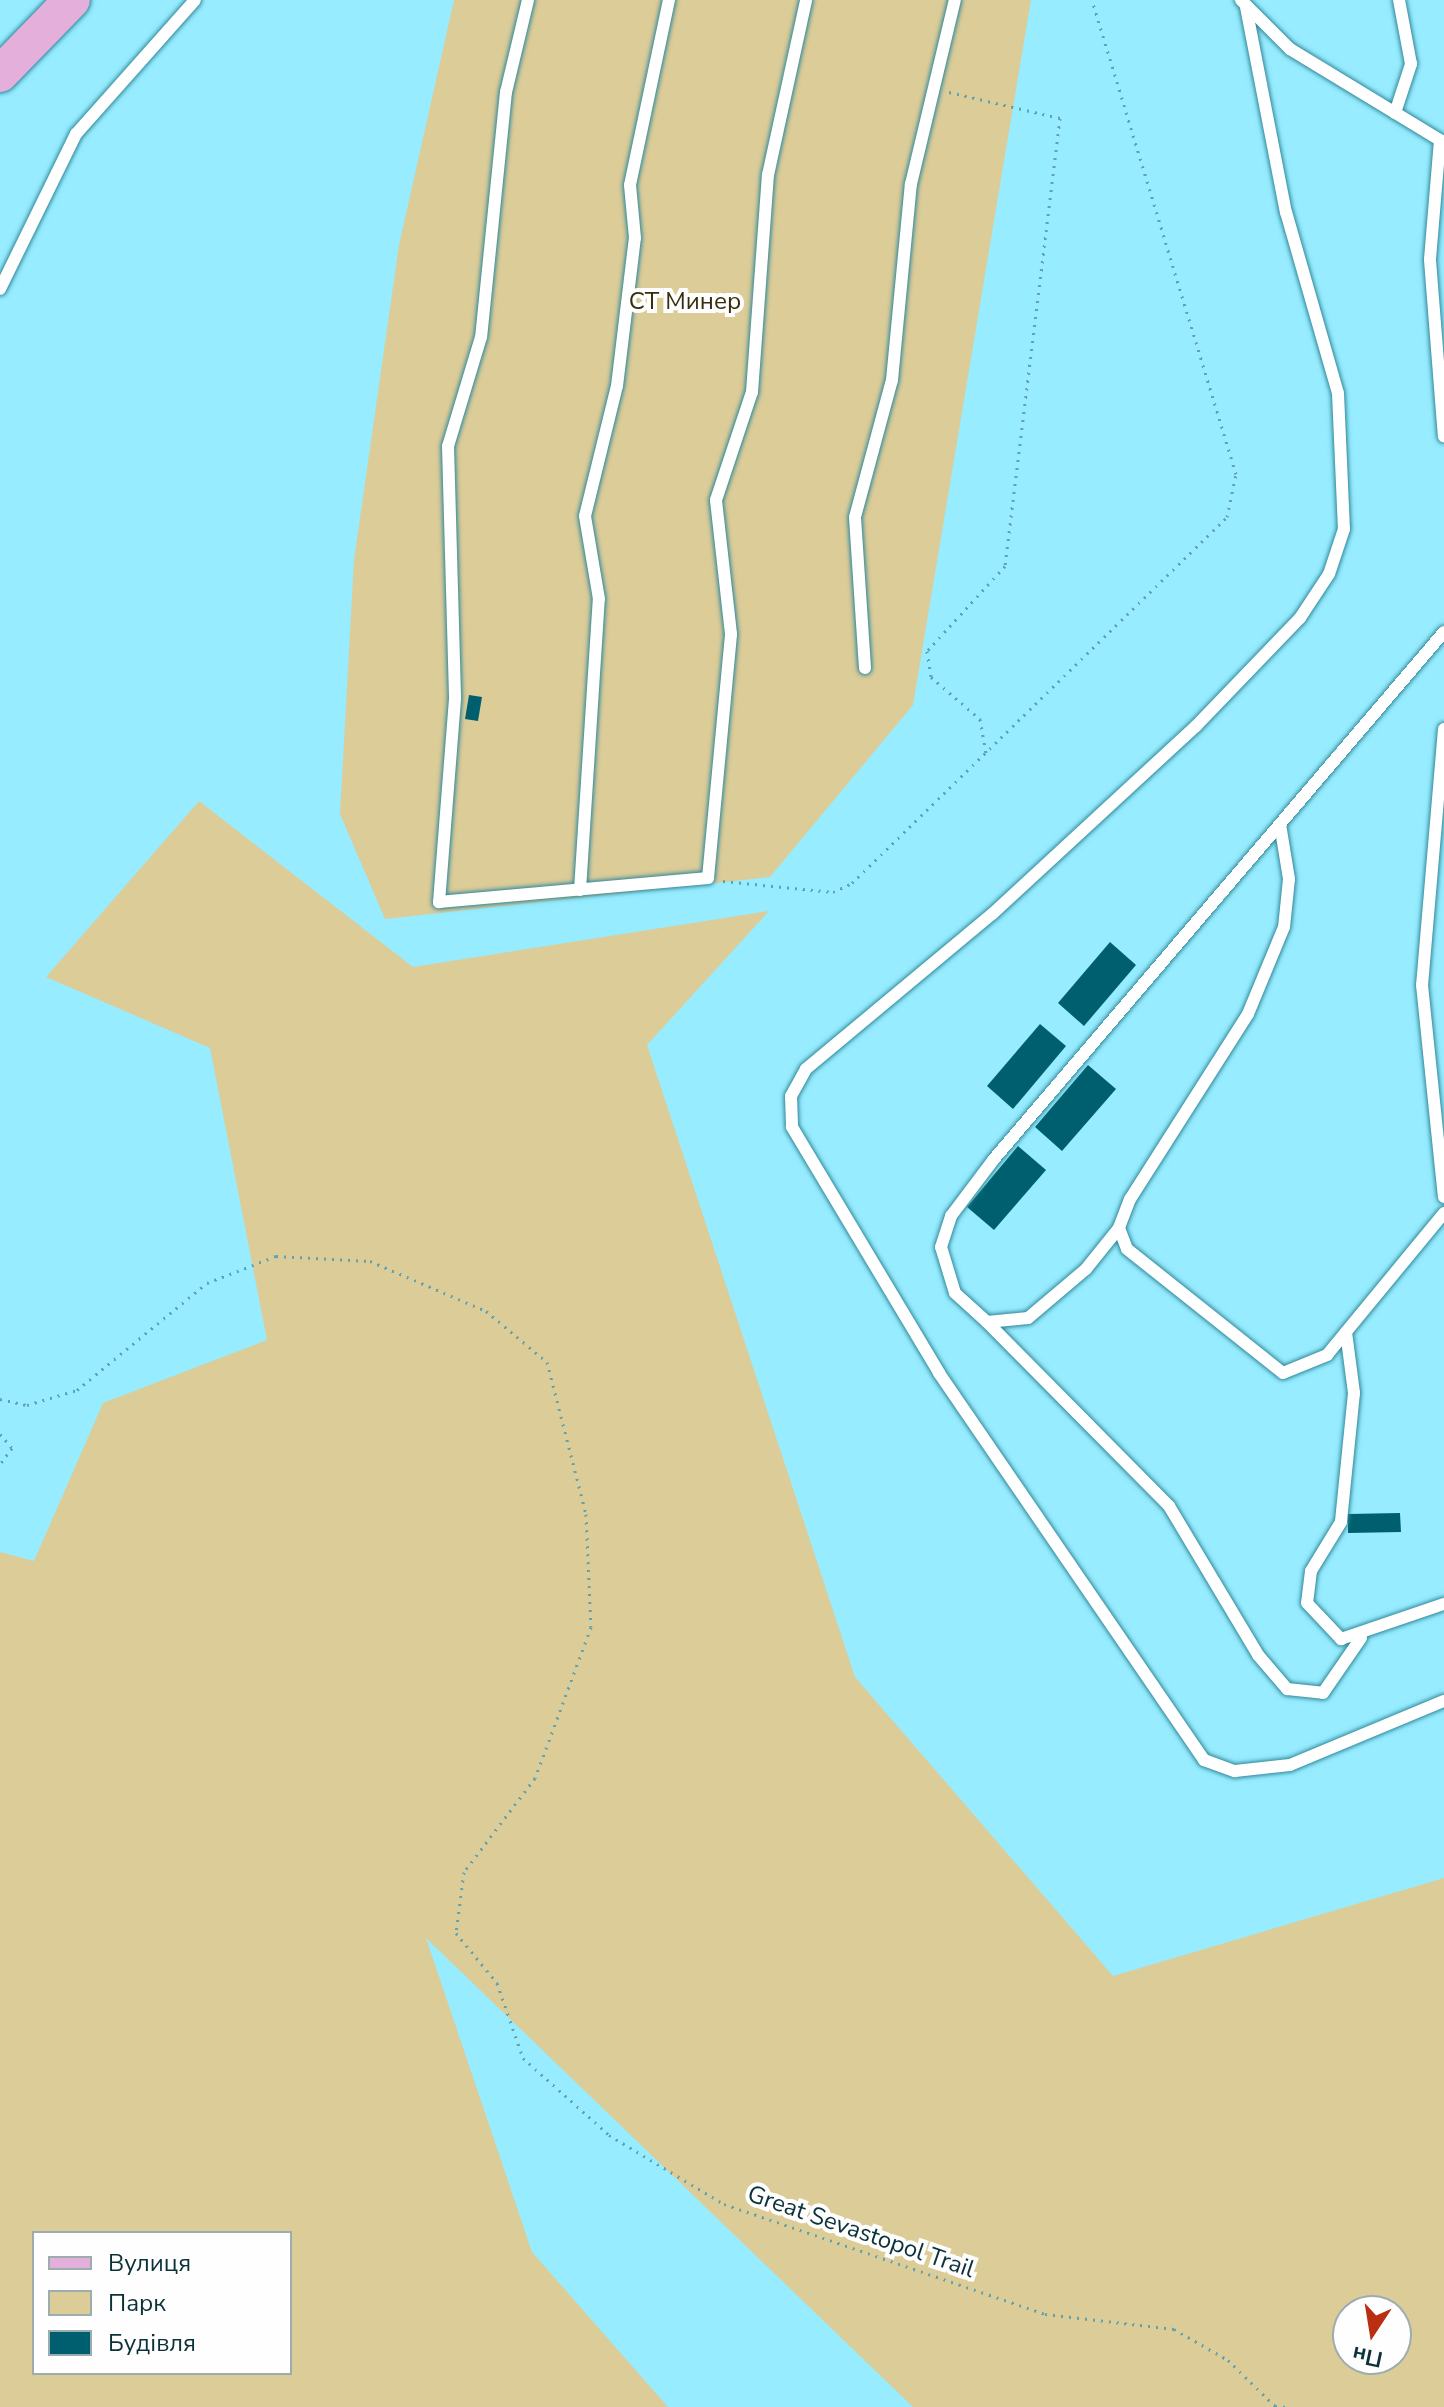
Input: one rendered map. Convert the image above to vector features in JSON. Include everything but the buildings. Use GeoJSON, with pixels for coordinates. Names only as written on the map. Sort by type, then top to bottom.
{"type":"FeatureCollection","features":[{"type":"Feature","properties":{"kind":"main road"},"geometry":{"type":"LineString","coordinates":[[0,74],[72,0]]}},
{"type":"Feature","properties":{"kind":"lane"},"geometry":{"type":"LineString","coordinates":[[0,289],[76,134],[195,0]]}},
{"type":"Feature","properties":{"kind":"lane"},"geometry":{"type":"LineString","coordinates":[[528,0],[506,92],[481,337],[448,446],[455,699],[439,902],[708,878],[731,634],[716,500],[752,392],[768,175],[806,0]]}},
{"type":"Feature","properties":{"kind":"lane"},"geometry":{"type":"LineString","coordinates":[[580,890],[599,599],[585,516],[617,386],[635,238],[630,185],[669,0]]}},
{"type":"Feature","properties":{"kind":"lane"},"geometry":{"type":"LineString","coordinates":[[865,668],[855,517],[892,380],[911,184],[929,90],[955,0]]}},
{"type":"Feature","properties":{"kind":"lane"},"geometry":{"type":"LineString","coordinates":[[1395,113],[1411,64],[1399,0]]}},
{"type":"Feature","properties":{"kind":"lane"},"geometry":{"type":"LineString","coordinates":[[1244,4],[1290,49],[1442,141],[1430,260],[1444,436]]}},
{"type":"Feature","properties":{"kind":"lane"},"geometry":{"type":"LineString","coordinates":[[1244,4],[1286,212],[1338,393],[1344,529],[1329,574],[1300,618],[1196,726],[992,914],[806,1069],[791,1096],[792,1127],[939,1373],[1204,1760],[1235,1771],[1290,1765],[1444,1701]]}},
{"type":"Feature","properties":{"kind":"lane"},"geometry":{"type":"LineString","coordinates":[[1361,1638],[1323,1693],[1287,1689],[1258,1655],[1169,1506],[955,1293],[941,1247],[951,1216],[1444,632]]}},
{"type":"Feature","properties":{"kind":"lane"},"geometry":{"type":"LineString","coordinates":[[1444,729],[1422,985],[1444,1197]]}},
{"type":"Feature","properties":{"kind":"lane"},"geometry":{"type":"LineString","coordinates":[[987,1322],[1028,1318],[1086,1269],[1119,1228],[1248,1014],[1284,927],[1289,879],[1280,824]]}},
{"type":"Feature","properties":{"kind":"lane"},"geometry":{"type":"LineString","coordinates":[[1119,1228],[1127,1249],[1283,1373],[1304,1370],[1346,1332],[1444,1213]]}},
{"type":"Feature","properties":{"kind":"lane"},"geometry":{"type":"LineString","coordinates":[[1346,1332],[1354,1393],[1341,1522],[1311,1571],[1307,1603],[1341,1639],[1361,1638],[1444,1604]]}},
{"type":"Feature","properties":{"kind":"path"},"geometry":{"type":"LineString","coordinates":[[708,878],[833,892],[852,883],[1213,537],[1235,498],[1223,427],[1092,0]]}},
{"type":"Feature","properties":{"kind":"path"},"geometry":{"type":"LineString","coordinates":[[929,90],[1060,118],[1008,558],[927,651],[931,677],[980,719],[986,753]]}},
{"type":"Feature","properties":{"kind":"path","name":"Great Sevastopol Trail"},"geometry":{"type":"LineString","coordinates":[[0,1399],[27,1405],[77,1390],[207,1283],[276,1256],[370,1261],[486,1311],[547,1362],[586,1514],[591,1627],[535,1778],[464,1872],[456,1933],[497,1983],[523,2058],[609,2135],[724,2204],[1045,2314],[1174,2329],[1228,2360],[1275,2406],[1285,2407]]}},
{"type":"Feature","properties":{"kind":"path"},"geometry":{"type":"LineString","coordinates":[[0,1434],[12,1448],[0,1464]]}},
{"type":"Feature","properties":{"kind":"green space","name":"СТ Минер"},"geometry":{"type":"Polygon","coordinates":[[[454,0],[1031,0],[913,705],[770,877],[385,919],[340,814],[354,560],[399,245],[454,0]]]}},
{"type":"Feature","properties":{"kind":"green space"},"geometry":{"type":"Polygon","coordinates":[[[199,801],[413,967],[769,911],[647,1045],[855,1677],[1113,1976],[1444,1878],[1444,2407],[913,2407],[426,1938],[532,2252],[668,2407],[0,2407],[0,1552],[34,1561],[103,1403],[267,1340],[210,1048],[46,977],[199,801]]]}}]}
